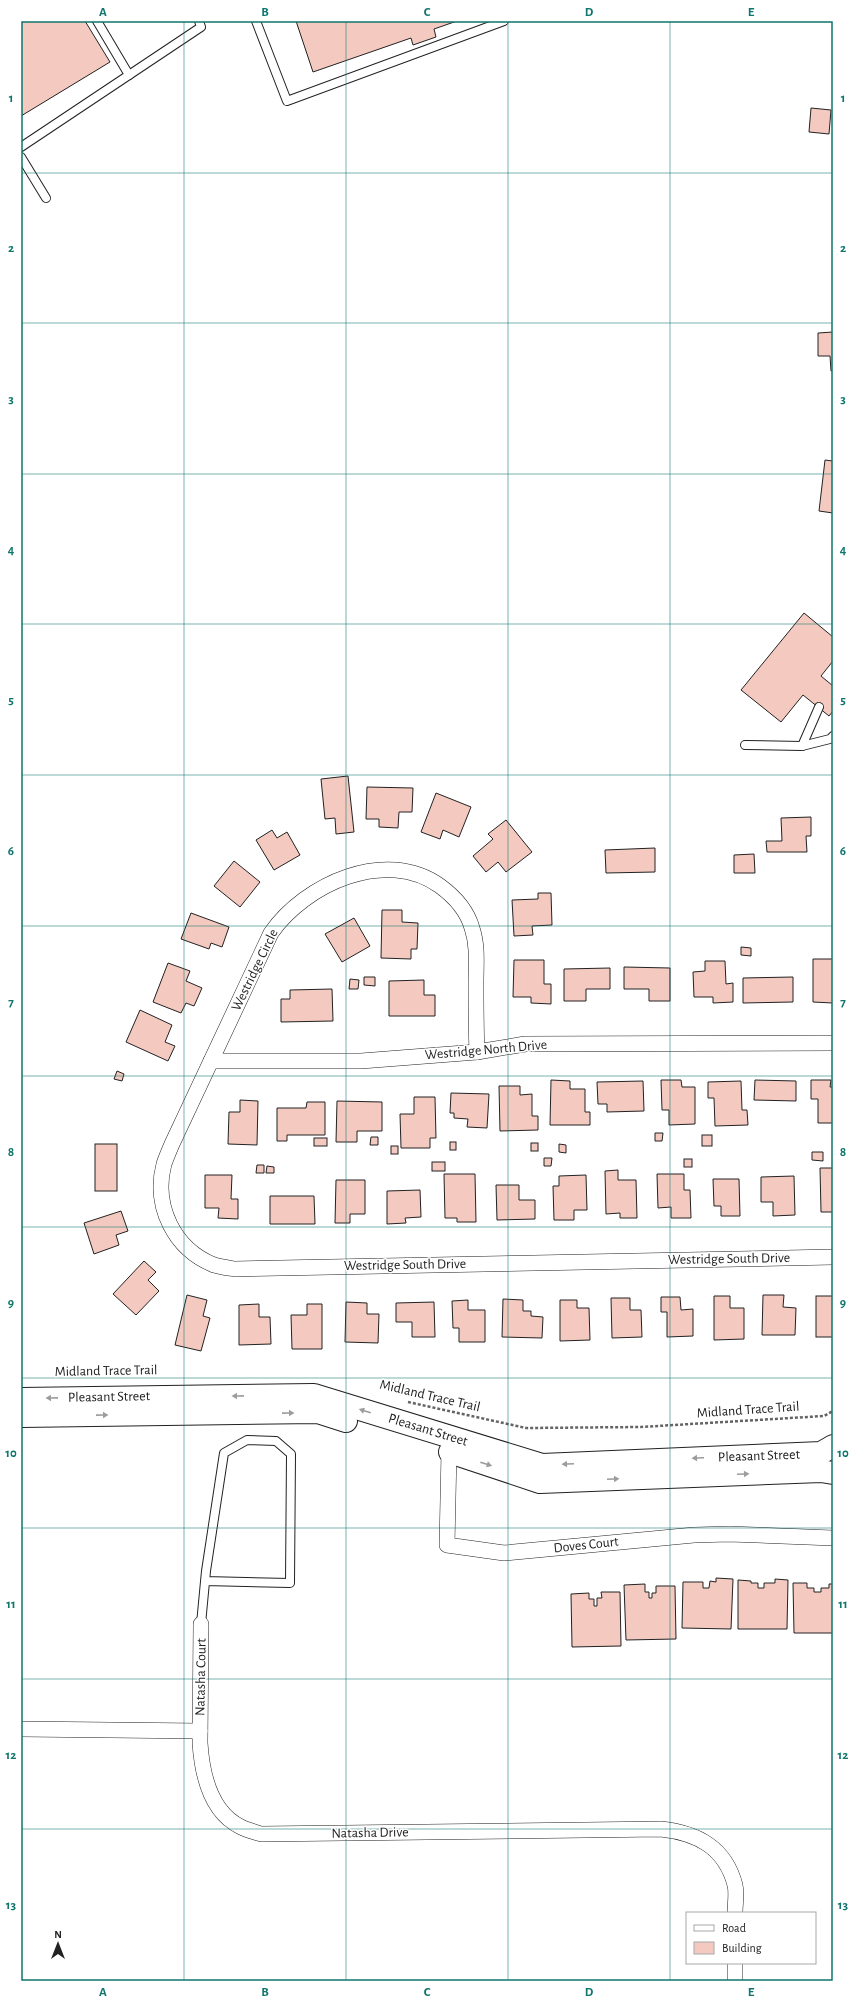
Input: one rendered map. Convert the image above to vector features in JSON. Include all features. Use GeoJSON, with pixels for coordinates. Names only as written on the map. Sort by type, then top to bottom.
{"type":"FeatureCollection","features":[{"type":"Feature","properties":{"kind":"main road","name":"Pleasant Street"},"geometry":{"type":"LineString","coordinates":[[21,1398],[314,1395],[453,1445],[540,1482],[821,1471],[833,1473]]}},
{"type":"Feature","properties":{"kind":"main road","name":"Pleasant Street"},"geometry":{"type":"LineString","coordinates":[[21,1416],[318,1412],[542,1465],[821,1453],[833,1446]]}},
{"type":"Feature","properties":{"kind":"street","name":"Westridge Circle"},"geometry":{"type":"LineString","coordinates":[[211,1061],[271,933],[282,917],[326,887],[350,876],[376,870],[407,870],[430,878],[448,892],[462,906],[472,928],[476,949],[477,1052]]}},
{"type":"Feature","properties":{"kind":"street","name":"Westridge North Drive"},"geometry":{"type":"LineString","coordinates":[[211,1061],[360,1061],[477,1052],[525,1044],[833,1042]]}},
{"type":"Feature","properties":{"kind":"street","name":"Westridge South Drive"},"geometry":{"type":"LineString","coordinates":[[211,1061],[172,1144],[164,1164],[161,1185],[165,1216],[173,1232],[198,1257],[216,1266],[235,1269],[833,1257]]}},
{"type":"Feature","properties":{"kind":"street","name":"Doves Court"},"geometry":{"type":"LineString","coordinates":[[453,1445],[447,1545],[504,1553],[694,1535],[729,1534],[833,1538]]}},
{"type":"Feature","properties":{"kind":"street","name":"Natasha Court"},"geometry":{"type":"LineString","coordinates":[[200,1731],[202,1624]]}},
{"type":"Feature","properties":{"kind":"street"},"geometry":{"type":"LineString","coordinates":[[21,1729],[200,1731]]}},
{"type":"Feature","properties":{"kind":"street","name":"Natasha Drive"},"geometry":{"type":"LineString","coordinates":[[200,1731],[202,1762],[206,1785],[215,1802],[228,1817],[240,1826],[261,1834],[661,1829],[682,1831],[700,1838],[715,1849],[728,1868],[735,1886],[735,1912]]}},
{"type":"Feature","properties":{"kind":"street"},"geometry":{"type":"LineString","coordinates":[[735,1964],[735,1981]]}},
{"type":"Feature","properties":{"kind":"lane"},"geometry":{"type":"LineString","coordinates":[[97,21],[129,75]]}},
{"type":"Feature","properties":{"kind":"lane"},"geometry":{"type":"LineString","coordinates":[[21,147],[201,27],[199,21]]}},
{"type":"Feature","properties":{"kind":"lane"},"geometry":{"type":"LineString","coordinates":[[256,21],[287,101],[504,21]]}},
{"type":"Feature","properties":{"kind":"lane"},"geometry":{"type":"LineString","coordinates":[[21,157],[46,198]]}},
{"type":"Feature","properties":{"kind":"lane"},"geometry":{"type":"LineString","coordinates":[[802,746],[819,707]]}},
{"type":"Feature","properties":{"kind":"lane"},"geometry":{"type":"LineString","coordinates":[[745,745],[802,746],[830,739],[833,736]]}},
{"type":"Feature","properties":{"kind":"lane"},"geometry":{"type":"LineString","coordinates":[[202,1624],[205,1581],[224,1453],[247,1440],[276,1441],[291,1454],[290,1583],[205,1581]]}},
{"type":"Feature","properties":{"kind":"path","name":"Midland Trace Trail"},"geometry":{"type":"LineString","coordinates":[[406,1401],[526,1428],[641,1427],[824,1416],[833,1411]]}},
{"type":"Feature","properties":{"kind":"building"},"geometry":{"type":"Polygon","coordinates":[[[21,21],[85,21],[110,62],[21,116],[21,21]]]}},
{"type":"Feature","properties":{"kind":"building"},"geometry":{"type":"Polygon","coordinates":[[[296,21],[457,21],[434,29],[436,37],[413,45],[411,38],[313,72],[296,21]]]}},
{"type":"Feature","properties":{"kind":"building"},"geometry":{"type":"Polygon","coordinates":[[[811,108],[831,110],[829,134],[809,132],[811,108]]]}},
{"type":"Feature","properties":{"kind":"building"},"geometry":{"type":"Polygon","coordinates":[[[833,332],[833,371],[831,371],[830,356],[818,356],[818,333],[833,332]]]}},
{"type":"Feature","properties":{"kind":"building"},"geometry":{"type":"Polygon","coordinates":[[[825,460],[833,461],[833,513],[819,511],[825,460]]]}},
{"type":"Feature","properties":{"kind":"building"},"geometry":{"type":"Polygon","coordinates":[[[804,613],[833,637],[833,661],[821,676],[833,686],[833,711],[829,716],[803,695],[781,722],[741,690],[804,613]]]}},
{"type":"Feature","properties":{"kind":"building"},"geometry":{"type":"Polygon","coordinates":[[[348,776],[354,832],[336,834],[335,818],[325,819],[321,779],[348,776]]]}},
{"type":"Feature","properties":{"kind":"building"},"geometry":{"type":"Polygon","coordinates":[[[367,787],[413,788],[412,812],[399,812],[398,828],[379,827],[379,819],[366,819],[367,787]]]}},
{"type":"Feature","properties":{"kind":"building"},"geometry":{"type":"Polygon","coordinates":[[[436,793],[471,807],[459,837],[443,830],[440,839],[421,832],[436,793]]]}},
{"type":"Feature","properties":{"kind":"building"},"geometry":{"type":"Polygon","coordinates":[[[811,817],[811,836],[806,836],[807,852],[767,852],[766,841],[782,841],[781,818],[811,817]]]}},
{"type":"Feature","properties":{"kind":"building"},"geometry":{"type":"Polygon","coordinates":[[[506,820],[532,852],[506,872],[498,862],[486,872],[473,856],[493,839],[488,834],[506,820]]]}},
{"type":"Feature","properties":{"kind":"building"},"geometry":{"type":"Polygon","coordinates":[[[272,830],[277,838],[287,832],[300,855],[274,870],[256,840],[272,830]]]}},
{"type":"Feature","properties":{"kind":"building"},"geometry":{"type":"Polygon","coordinates":[[[655,848],[655,872],[606,873],[605,850],[655,848]]]}},
{"type":"Feature","properties":{"kind":"building"},"geometry":{"type":"Polygon","coordinates":[[[754,854],[755,873],[734,873],[734,855],[754,854]]]}},
{"type":"Feature","properties":{"kind":"building"},"geometry":{"type":"Polygon","coordinates":[[[234,861],[260,882],[240,907],[214,886],[234,861]]]}},
{"type":"Feature","properties":{"kind":"building"},"geometry":{"type":"Polygon","coordinates":[[[538,893],[551,893],[552,925],[532,926],[533,935],[514,936],[512,900],[538,899],[538,893]]]}},
{"type":"Feature","properties":{"kind":"building"},"geometry":{"type":"Polygon","coordinates":[[[382,910],[402,910],[402,922],[418,923],[417,949],[411,949],[411,959],[381,958],[382,910]]]}},
{"type":"Feature","properties":{"kind":"building"},"geometry":{"type":"Polygon","coordinates":[[[191,913],[229,927],[222,947],[211,943],[209,949],[181,939],[191,913]]]}},
{"type":"Feature","properties":{"kind":"building"},"geometry":{"type":"Polygon","coordinates":[[[354,918],[370,946],[342,962],[325,934],[354,918]]]}},
{"type":"Feature","properties":{"kind":"building"},"geometry":{"type":"Polygon","coordinates":[[[741,947],[751,948],[751,956],[741,955],[741,947]]]}},
{"type":"Feature","properties":{"kind":"building"},"geometry":{"type":"Polygon","coordinates":[[[813,959],[833,959],[833,1003],[813,1002],[813,959]]]}},
{"type":"Feature","properties":{"kind":"building"},"geometry":{"type":"Polygon","coordinates":[[[514,960],[544,960],[544,984],[551,984],[551,1004],[531,1003],[531,997],[513,997],[514,960]]]}},
{"type":"Feature","properties":{"kind":"building"},"geometry":{"type":"Polygon","coordinates":[[[705,961],[725,961],[726,984],[733,983],[733,1002],[713,1003],[713,997],[694,997],[693,972],[705,971],[705,961]]]}},
{"type":"Feature","properties":{"kind":"building"},"geometry":{"type":"Polygon","coordinates":[[[168,963],[190,971],[186,981],[202,988],[194,1006],[186,1003],[181,1013],[153,1002],[168,963]]]}},
{"type":"Feature","properties":{"kind":"building"},"geometry":{"type":"Polygon","coordinates":[[[624,967],[670,968],[670,1001],[649,1001],[649,989],[624,989],[624,967]]]}},
{"type":"Feature","properties":{"kind":"building"},"geometry":{"type":"Polygon","coordinates":[[[610,968],[610,989],[586,989],[586,1001],[564,1001],[564,969],[610,968]]]}},
{"type":"Feature","properties":{"kind":"building"},"geometry":{"type":"Polygon","coordinates":[[[364,977],[375,977],[375,986],[364,985],[364,977]]]}},
{"type":"Feature","properties":{"kind":"building"},"geometry":{"type":"Polygon","coordinates":[[[793,977],[793,1002],[743,1003],[743,978],[793,977]]]}},
{"type":"Feature","properties":{"kind":"building"},"geometry":{"type":"Polygon","coordinates":[[[350,979],[359,980],[358,989],[349,989],[350,979]]]}},
{"type":"Feature","properties":{"kind":"building"},"geometry":{"type":"Polygon","coordinates":[[[424,980],[424,995],[435,995],[435,1016],[389,1016],[389,981],[424,980]]]}},
{"type":"Feature","properties":{"kind":"building"},"geometry":{"type":"Polygon","coordinates":[[[332,989],[333,1021],[281,1022],[281,999],[290,999],[290,990],[332,989]]]}},
{"type":"Feature","properties":{"kind":"building"},"geometry":{"type":"Polygon","coordinates":[[[140,1010],[172,1025],[165,1042],[175,1046],[168,1061],[126,1042],[140,1010]]]}},
{"type":"Feature","properties":{"kind":"building"},"geometry":{"type":"Polygon","coordinates":[[[117,1071],[124,1074],[122,1081],[114,1079],[117,1071]]]}},
{"type":"Feature","properties":{"kind":"building"},"geometry":{"type":"Polygon","coordinates":[[[551,1080],[570,1081],[570,1089],[585,1089],[585,1112],[590,1112],[590,1125],[550,1125],[551,1080]]]}},
{"type":"Feature","properties":{"kind":"building"},"geometry":{"type":"Polygon","coordinates":[[[661,1080],[681,1080],[682,1087],[695,1087],[695,1124],[669,1125],[669,1110],[662,1110],[661,1080]]]}},
{"type":"Feature","properties":{"kind":"building"},"geometry":{"type":"Polygon","coordinates":[[[755,1080],[796,1081],[796,1101],[754,1100],[755,1080]]]}},
{"type":"Feature","properties":{"kind":"building"},"geometry":{"type":"Polygon","coordinates":[[[811,1080],[831,1080],[830,1087],[833,1087],[833,1123],[818,1123],[818,1099],[811,1099],[811,1080]]]}},
{"type":"Feature","properties":{"kind":"building"},"geometry":{"type":"Polygon","coordinates":[[[643,1081],[644,1111],[607,1112],[607,1104],[598,1104],[597,1082],[643,1081]]]}},
{"type":"Feature","properties":{"kind":"building"},"geometry":{"type":"Polygon","coordinates":[[[741,1081],[742,1110],[747,1110],[748,1125],[715,1126],[714,1098],[708,1098],[708,1082],[741,1081]]]}},
{"type":"Feature","properties":{"kind":"building"},"geometry":{"type":"Polygon","coordinates":[[[499,1086],[520,1086],[520,1095],[532,1094],[532,1116],[538,1116],[538,1130],[500,1131],[499,1086]]]}},
{"type":"Feature","properties":{"kind":"building"},"geometry":{"type":"Polygon","coordinates":[[[451,1093],[489,1094],[487,1128],[467,1127],[468,1119],[454,1118],[454,1113],[450,1113],[451,1093]]]}},
{"type":"Feature","properties":{"kind":"building"},"geometry":{"type":"Polygon","coordinates":[[[414,1097],[435,1097],[436,1138],[430,1138],[430,1148],[401,1148],[400,1114],[414,1114],[414,1097]]]}},
{"type":"Feature","properties":{"kind":"building"},"geometry":{"type":"Polygon","coordinates":[[[240,1100],[258,1101],[257,1145],[228,1144],[229,1112],[240,1112],[240,1100]]]}},
{"type":"Feature","properties":{"kind":"building"},"geometry":{"type":"Polygon","coordinates":[[[337,1101],[382,1102],[382,1131],[357,1131],[357,1142],[336,1142],[337,1101]]]}},
{"type":"Feature","properties":{"kind":"building"},"geometry":{"type":"Polygon","coordinates":[[[307,1102],[325,1102],[325,1135],[287,1135],[287,1141],[277,1141],[277,1108],[306,1108],[307,1102]]]}},
{"type":"Feature","properties":{"kind":"building"},"geometry":{"type":"Polygon","coordinates":[[[655,1133],[663,1133],[662,1141],[655,1141],[655,1133]]]}},
{"type":"Feature","properties":{"kind":"building"},"geometry":{"type":"Polygon","coordinates":[[[702,1135],[712,1135],[712,1146],[702,1146],[702,1135]]]}},
{"type":"Feature","properties":{"kind":"building"},"geometry":{"type":"Polygon","coordinates":[[[371,1137],[378,1137],[378,1145],[370,1145],[371,1137]]]}},
{"type":"Feature","properties":{"kind":"building"},"geometry":{"type":"Polygon","coordinates":[[[314,1138],[327,1138],[327,1146],[314,1146],[314,1138]]]}},
{"type":"Feature","properties":{"kind":"building"},"geometry":{"type":"Polygon","coordinates":[[[450,1142],[456,1142],[456,1150],[450,1150],[450,1142]]]}},
{"type":"Feature","properties":{"kind":"building"},"geometry":{"type":"Polygon","coordinates":[[[531,1143],[538,1143],[538,1151],[531,1151],[531,1143]]]}},
{"type":"Feature","properties":{"kind":"building"},"geometry":{"type":"Polygon","coordinates":[[[95,1144],[117,1144],[117,1191],[95,1191],[95,1144]]]}},
{"type":"Feature","properties":{"kind":"building"},"geometry":{"type":"Polygon","coordinates":[[[559,1144],[566,1145],[566,1153],[559,1152],[559,1144]]]}},
{"type":"Feature","properties":{"kind":"building"},"geometry":{"type":"Polygon","coordinates":[[[391,1146],[398,1146],[398,1154],[391,1154],[391,1146]]]}},
{"type":"Feature","properties":{"kind":"building"},"geometry":{"type":"Polygon","coordinates":[[[812,1152],[823,1152],[823,1161],[812,1160],[812,1152]]]}},
{"type":"Feature","properties":{"kind":"building"},"geometry":{"type":"Polygon","coordinates":[[[544,1158],[552,1158],[551,1166],[544,1166],[544,1158]]]}},
{"type":"Feature","properties":{"kind":"building"},"geometry":{"type":"Polygon","coordinates":[[[684,1159],[692,1159],[692,1167],[684,1167],[684,1159]]]}},
{"type":"Feature","properties":{"kind":"building"},"geometry":{"type":"Polygon","coordinates":[[[432,1162],[445,1162],[445,1171],[432,1171],[432,1162]]]}},
{"type":"Feature","properties":{"kind":"building"},"geometry":{"type":"Polygon","coordinates":[[[257,1165],[264,1165],[264,1173],[256,1173],[257,1165]]]}},
{"type":"Feature","properties":{"kind":"building"},"geometry":{"type":"Polygon","coordinates":[[[267,1166],[274,1167],[274,1173],[266,1173],[267,1166]]]}},
{"type":"Feature","properties":{"kind":"building"},"geometry":{"type":"Polygon","coordinates":[[[820,1168],[833,1168],[833,1212],[821,1212],[820,1168]]]}},
{"type":"Feature","properties":{"kind":"building"},"geometry":{"type":"Polygon","coordinates":[[[618,1170],[618,1180],[636,1180],[637,1218],[620,1218],[620,1213],[606,1214],[605,1171],[618,1170]]]}},
{"type":"Feature","properties":{"kind":"building"},"geometry":{"type":"Polygon","coordinates":[[[444,1174],[475,1174],[476,1222],[457,1222],[457,1218],[445,1218],[444,1174]]]}},
{"type":"Feature","properties":{"kind":"building"},"geometry":{"type":"Polygon","coordinates":[[[657,1174],[684,1174],[684,1190],[690,1190],[691,1218],[671,1218],[671,1207],[658,1208],[657,1174]]]}},
{"type":"Feature","properties":{"kind":"building"},"geometry":{"type":"Polygon","coordinates":[[[205,1175],[232,1175],[231,1199],[238,1199],[238,1219],[218,1218],[219,1208],[205,1208],[205,1175]]]}},
{"type":"Feature","properties":{"kind":"building"},"geometry":{"type":"Polygon","coordinates":[[[586,1175],[587,1210],[574,1210],[574,1220],[554,1220],[553,1186],[559,1186],[559,1176],[586,1175]]]}},
{"type":"Feature","properties":{"kind":"building"},"geometry":{"type":"Polygon","coordinates":[[[794,1176],[795,1215],[773,1216],[773,1202],[761,1202],[761,1177],[794,1176]]]}},
{"type":"Feature","properties":{"kind":"building"},"geometry":{"type":"Polygon","coordinates":[[[713,1179],[739,1179],[740,1216],[721,1216],[721,1206],[714,1206],[713,1179]]]}},
{"type":"Feature","properties":{"kind":"building"},"geometry":{"type":"Polygon","coordinates":[[[336,1180],[365,1180],[365,1214],[350,1214],[350,1223],[335,1223],[336,1180]]]}},
{"type":"Feature","properties":{"kind":"building"},"geometry":{"type":"Polygon","coordinates":[[[496,1185],[519,1185],[519,1200],[535,1200],[535,1219],[497,1220],[496,1185]]]}},
{"type":"Feature","properties":{"kind":"building"},"geometry":{"type":"Polygon","coordinates":[[[420,1190],[421,1217],[405,1218],[406,1223],[387,1224],[387,1191],[420,1190]]]}},
{"type":"Feature","properties":{"kind":"building"},"geometry":{"type":"Polygon","coordinates":[[[270,1196],[314,1196],[315,1224],[270,1224],[270,1196]]]}},
{"type":"Feature","properties":{"kind":"building"},"geometry":{"type":"Polygon","coordinates":[[[121,1211],[128,1231],[116,1235],[119,1245],[94,1254],[84,1223],[121,1211]]]}},
{"type":"Feature","properties":{"kind":"building"},"geometry":{"type":"Polygon","coordinates":[[[144,1261],[156,1272],[148,1280],[159,1291],[136,1315],[113,1294],[144,1261]]]}},
{"type":"Feature","properties":{"kind":"building"},"geometry":{"type":"Polygon","coordinates":[[[187,1295],[207,1300],[203,1316],[210,1318],[201,1351],[175,1345],[187,1295]]]}},
{"type":"Feature","properties":{"kind":"building"},"geometry":{"type":"Polygon","coordinates":[[[763,1295],[784,1295],[783,1307],[796,1308],[795,1335],[762,1335],[763,1295]]]}},
{"type":"Feature","properties":{"kind":"building"},"geometry":{"type":"Polygon","coordinates":[[[714,1296],[730,1296],[730,1308],[744,1308],[744,1339],[714,1340],[714,1296]]]}},
{"type":"Feature","properties":{"kind":"building"},"geometry":{"type":"Polygon","coordinates":[[[816,1296],[833,1296],[833,1337],[816,1337],[816,1296]]]}},
{"type":"Feature","properties":{"kind":"building"},"geometry":{"type":"Polygon","coordinates":[[[661,1297],[680,1297],[681,1310],[693,1309],[693,1336],[667,1337],[667,1312],[661,1312],[661,1297]]]}},
{"type":"Feature","properties":{"kind":"building"},"geometry":{"type":"Polygon","coordinates":[[[611,1298],[630,1298],[630,1310],[641,1310],[642,1337],[612,1338],[611,1298]]]}},
{"type":"Feature","properties":{"kind":"building"},"geometry":{"type":"Polygon","coordinates":[[[503,1299],[523,1300],[523,1311],[531,1311],[531,1316],[543,1317],[542,1338],[502,1337],[503,1299]]]}},
{"type":"Feature","properties":{"kind":"building"},"geometry":{"type":"Polygon","coordinates":[[[468,1300],[468,1310],[485,1310],[485,1342],[459,1342],[459,1328],[453,1328],[452,1301],[468,1300]]]}},
{"type":"Feature","properties":{"kind":"building"},"geometry":{"type":"Polygon","coordinates":[[[560,1300],[577,1300],[577,1308],[589,1308],[590,1340],[560,1341],[560,1300]]]}},
{"type":"Feature","properties":{"kind":"building"},"geometry":{"type":"Polygon","coordinates":[[[346,1302],[367,1303],[367,1314],[379,1314],[378,1343],[345,1342],[346,1302]]]}},
{"type":"Feature","properties":{"kind":"building"},"geometry":{"type":"Polygon","coordinates":[[[434,1302],[435,1337],[412,1337],[412,1322],[396,1322],[396,1303],[434,1302]]]}},
{"type":"Feature","properties":{"kind":"building"},"geometry":{"type":"Polygon","coordinates":[[[259,1304],[259,1317],[270,1317],[271,1344],[239,1345],[239,1305],[259,1304]]]}},
{"type":"Feature","properties":{"kind":"building"},"geometry":{"type":"Polygon","coordinates":[[[307,1304],[322,1304],[322,1349],[292,1349],[291,1315],[307,1315],[307,1304]]]}},
{"type":"Feature","properties":{"kind":"building"},"geometry":{"type":"Polygon","coordinates":[[[716,1578],[733,1579],[731,1629],[682,1628],[683,1582],[703,1582],[703,1588],[709,1588],[710,1581],[716,1582],[716,1578]]]}},
{"type":"Feature","properties":{"kind":"building"},"geometry":{"type":"Polygon","coordinates":[[[775,1579],[788,1580],[787,1629],[738,1629],[738,1580],[758,1583],[758,1588],[764,1588],[764,1583],[775,1583],[775,1579]]]}},
{"type":"Feature","properties":{"kind":"building"},"geometry":{"type":"Polygon","coordinates":[[[793,1583],[807,1583],[807,1588],[814,1588],[814,1592],[821,1592],[821,1588],[829,1588],[829,1584],[833,1584],[833,1633],[794,1633],[793,1583]]]}},
{"type":"Feature","properties":{"kind":"building"},"geometry":{"type":"Polygon","coordinates":[[[645,1584],[645,1592],[649,1592],[649,1598],[652,1598],[652,1593],[656,1593],[656,1586],[675,1586],[676,1639],[626,1640],[624,1585],[645,1584]]]}},
{"type":"Feature","properties":{"kind":"building"},"geometry":{"type":"Polygon","coordinates":[[[601,1592],[620,1592],[621,1646],[572,1647],[571,1594],[589,1593],[589,1599],[594,1599],[594,1606],[597,1606],[597,1598],[602,1598],[601,1592]]]}}]}
